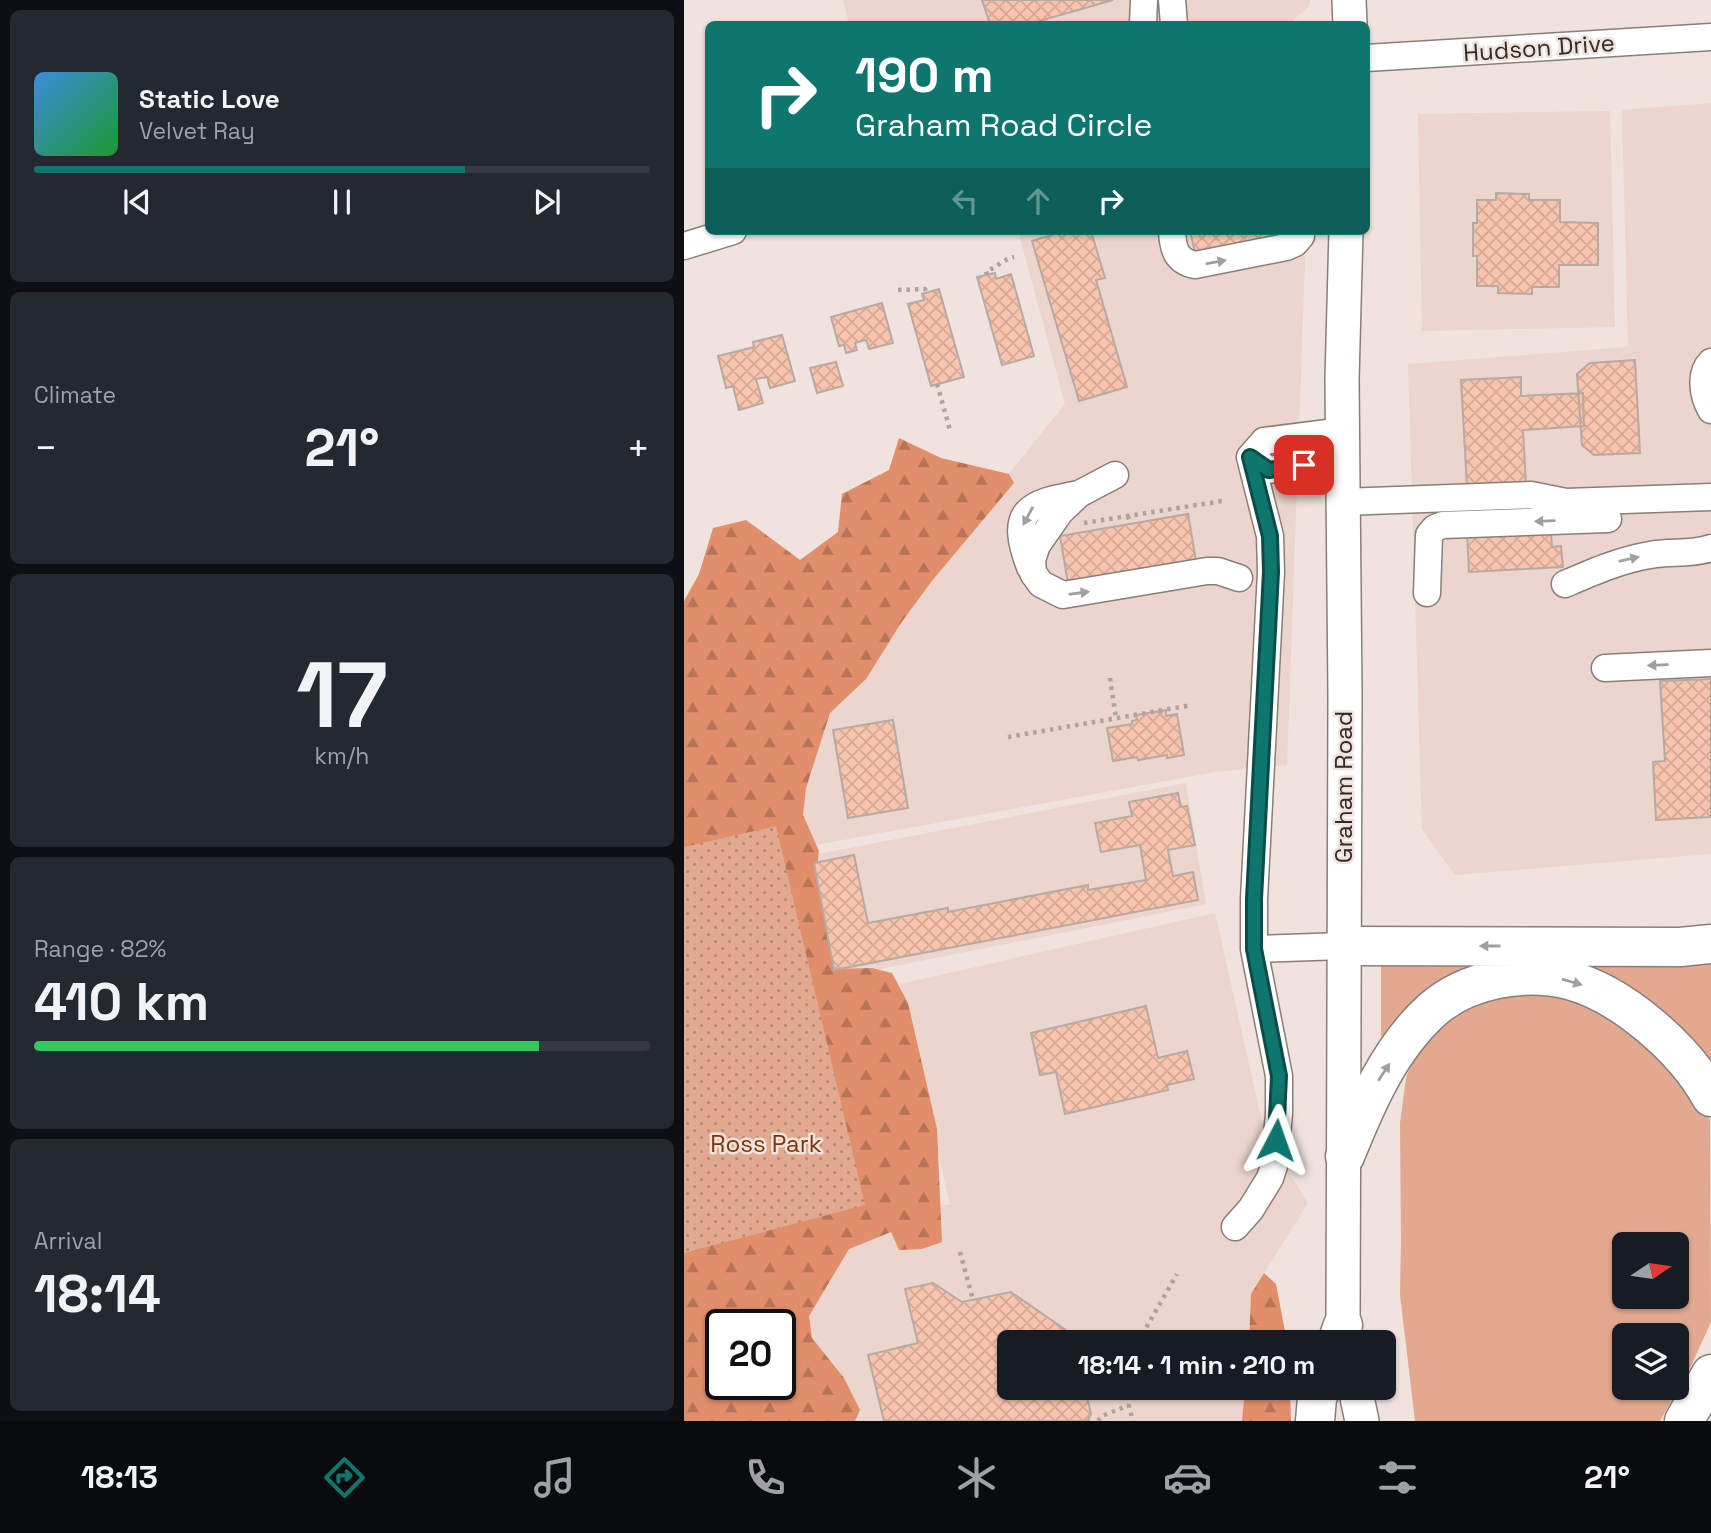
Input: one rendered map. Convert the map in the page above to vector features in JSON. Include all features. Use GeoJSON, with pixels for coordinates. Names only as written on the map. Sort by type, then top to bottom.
{"type":"FeatureCollection","features":[{"type":"Feature","properties":{"kind":"highway"},"geometry":{"type":"LineString","coordinates":[[1343,946],[1680,947],[1711,944]]}},
{"type":"Feature","properties":{"kind":"highway"},"geometry":{"type":"LineString","coordinates":[[1345,1156],[1370,1094],[1420,1022],[1456,994],[1506,978],[1525,975],[1569,980],[1611,999],[1675,1049],[1691,1066],[1711,1097]]}},
{"type":"Feature","properties":{"kind":"highway"},"geometry":{"type":"LineString","coordinates":[[1684,1421],[1711,1374]]}},
{"type":"Feature","properties":{"kind":"highway"},"geometry":{"type":"LineString","coordinates":[[1315,1421],[1317,1400]]}},
{"type":"Feature","properties":{"kind":"main road"},"geometry":{"type":"LineString","coordinates":[[1349,0],[1350,21]]}},
{"type":"Feature","properties":{"kind":"main road","name":"Graham Road"},"geometry":{"type":"LineString","coordinates":[[1342,1330],[1345,1156],[1343,431],[1346,235]]}},
{"type":"Feature","properties":{"kind":"main road"},"geometry":{"type":"LineString","coordinates":[[1358,1400],[1362,1421]]}},
{"type":"Feature","properties":{"kind":"street"},"geometry":{"type":"LineString","coordinates":[[1143,21],[1144,0]]}},
{"type":"Feature","properties":{"kind":"street"},"geometry":{"type":"LineString","coordinates":[[1172,0],[1174,21]]}},
{"type":"Feature","properties":{"kind":"street","name":"Hudson Drive"},"geometry":{"type":"LineString","coordinates":[[1370,58],[1711,37]]}},
{"type":"Feature","properties":{"kind":"street"},"geometry":{"type":"LineString","coordinates":[[684,246],[720,235]]}},
{"type":"Feature","properties":{"kind":"street"},"geometry":{"type":"LineString","coordinates":[[1172,235],[1176,255],[1183,262],[1195,265],[1286,247],[1301,236]]}},
{"type":"Feature","properties":{"kind":"street"},"geometry":{"type":"LineString","coordinates":[[1711,362],[1707,365],[1703,384],[1711,410]]}},
{"type":"Feature","properties":{"kind":"street"},"geometry":{"type":"LineString","coordinates":[[1250,457],[1264,441],[1343,431]]}},
{"type":"Feature","properties":{"kind":"street"},"geometry":{"type":"LineString","coordinates":[[1250,457],[1269,470],[1304,465],[1343,490],[1531,495],[1566,502],[1711,497]]}},
{"type":"Feature","properties":{"kind":"street"},"geometry":{"type":"LineString","coordinates":[[1235,1227],[1270,1178],[1279,1114],[1279,1076],[1254,949],[1254,899],[1271,572],[1270,536],[1250,457]]}},
{"type":"Feature","properties":{"kind":"street"},"geometry":{"type":"LineString","coordinates":[[1115,474],[1079,494],[1037,503],[1025,516],[1023,539],[1033,573],[1041,584],[1063,595],[1207,571],[1218,571],[1239,578]]}},
{"type":"Feature","properties":{"kind":"street"},"geometry":{"type":"LineString","coordinates":[[1427,593],[1429,535],[1435,527],[1711,515]]}},
{"type":"Feature","properties":{"kind":"street"},"geometry":{"type":"LineString","coordinates":[[1565,584],[1616,562],[1652,554],[1711,548]]}},
{"type":"Feature","properties":{"kind":"street"},"geometry":{"type":"LineString","coordinates":[[1605,667],[1711,663]]}},
{"type":"Feature","properties":{"kind":"street"},"geometry":{"type":"LineString","coordinates":[[1254,949],[1343,946]]}},
{"type":"Feature","properties":{"kind":"path"},"geometry":{"type":"LineString","coordinates":[[987,275],[986,271],[993,269],[1000,261],[1014,257]]}},
{"type":"Feature","properties":{"kind":"path"},"geometry":{"type":"LineString","coordinates":[[898,289],[926,289],[926,292]]}},
{"type":"Feature","properties":{"kind":"path"},"geometry":{"type":"LineString","coordinates":[[937,384],[950,430]]}},
{"type":"Feature","properties":{"kind":"path"},"geometry":{"type":"LineString","coordinates":[[1080,524],[1222,501]]}},
{"type":"Feature","properties":{"kind":"path"},"geometry":{"type":"LineString","coordinates":[[1128,516],[1130,524]]}},
{"type":"Feature","properties":{"kind":"path"},"geometry":{"type":"LineString","coordinates":[[1110,678],[1116,718]]}},
{"type":"Feature","properties":{"kind":"path"},"geometry":{"type":"LineString","coordinates":[[1008,737],[1192,705]]}},
{"type":"Feature","properties":{"kind":"path"},"geometry":{"type":"LineString","coordinates":[[960,1252],[973,1300]]}},
{"type":"Feature","properties":{"kind":"path"},"geometry":{"type":"LineString","coordinates":[[1145,1330],[1177,1274]]}},
{"type":"Feature","properties":{"kind":"path"},"geometry":{"type":"LineString","coordinates":[[1128,1400],[1133,1421]]}},
{"type":"Feature","properties":{"kind":"path"},"geometry":{"type":"LineString","coordinates":[[1098,1421],[1102,1416],[1129,1405]]}},
{"type":"Feature","properties":{"kind":"shaded area"},"geometry":{"type":"Polygon","coordinates":[[[843,0],[1310,0],[1309,6],[1292,21],[848,21],[843,0]]]}},
{"type":"Feature","properties":{"kind":"shaded area"},"geometry":{"type":"Polygon","coordinates":[[[1711,103],[1711,854],[1455,875],[1422,829],[1408,364],[1628,347],[1622,110],[1711,103]]]}},
{"type":"Feature","properties":{"kind":"shaded area"},"geometry":{"type":"Polygon","coordinates":[[[1610,111],[1615,327],[1422,331],[1418,114],[1610,111]]]}},
{"type":"Feature","properties":{"kind":"shaded area"},"geometry":{"type":"Polygon","coordinates":[[[1019,235],[1306,235],[1287,765],[1215,772],[799,848],[783,755],[1065,404],[1019,235]]]}},
{"type":"Feature","properties":{"kind":"shaded area"},"geometry":{"type":"Polygon","coordinates":[[[1186,783],[1206,904],[825,980],[803,857],[1186,783]]]}},
{"type":"Feature","properties":{"kind":"shaded area"},"geometry":{"type":"Polygon","coordinates":[[[1215,913],[1265,1135],[1308,1203],[1251,1294],[1250,1330],[997,1330],[997,1400],[1244,1400],[1242,1421],[684,1421],[684,1253],[874,1202],[950,1205],[900,984],[1215,913]]]}},
{"type":"Feature","properties":{"kind":"green space"},"geometry":{"type":"Polygon","coordinates":[[[899,438],[941,458],[1009,474],[1014,483],[931,582],[866,679],[830,713],[806,788],[803,815],[819,851],[816,876],[834,969],[872,968],[892,973],[908,1003],[937,1129],[942,1242],[922,1249],[899,1250],[891,1232],[849,1249],[809,1316],[812,1338],[844,1378],[860,1410],[855,1421],[684,1421],[684,601],[699,574],[713,528],[746,520],[800,560],[838,532],[842,494],[889,470],[899,438]]]}},
{"type":"Feature","properties":{"kind":"green space","name":"Ross Park"},"geometry":{"type":"Polygon","coordinates":[[[776,826],[865,1205],[684,1253],[684,847],[776,826]]]}},
{"type":"Feature","properties":{"kind":"green space"},"geometry":{"type":"Polygon","coordinates":[[[1401,960],[1711,961],[1711,1074],[1539,964],[1392,1040],[1381,1036],[1381,966],[1401,960]]]}},
{"type":"Feature","properties":{"kind":"green space"},"geometry":{"type":"Polygon","coordinates":[[[1497,988],[1592,994],[1693,1090],[1710,1120],[1711,1322],[1689,1370],[1689,1323],[1612,1323],[1612,1400],[1672,1400],[1660,1421],[1415,1421],[1400,1295],[1400,1123],[1406,1078],[1419,1043],[1440,1018],[1497,988]]]}},
{"type":"Feature","properties":{"kind":"green space"},"geometry":{"type":"Polygon","coordinates":[[[1264,1273],[1276,1284],[1285,1330],[1250,1330],[1251,1294],[1264,1273]]]}},
{"type":"Feature","properties":{"kind":"green space"},"geometry":{"type":"Polygon","coordinates":[[[1244,1400],[1290,1400],[1291,1421],[1242,1421],[1244,1400]]]}},
{"type":"Feature","properties":{"kind":"building"},"geometry":{"type":"Polygon","coordinates":[[[982,0],[1113,0],[1040,21],[989,21],[982,0]]]}},
{"type":"Feature","properties":{"kind":"building"},"geometry":{"type":"Polygon","coordinates":[[[1496,193],[1529,194],[1529,200],[1560,200],[1560,222],[1598,223],[1598,265],[1559,265],[1559,287],[1532,287],[1532,294],[1498,293],[1498,286],[1477,286],[1473,223],[1477,223],[1477,200],[1496,200],[1496,193]]]}},
{"type":"Feature","properties":{"kind":"building"},"geometry":{"type":"Polygon","coordinates":[[[1052,235],[1092,235],[1105,278],[1096,280],[1127,387],[1079,401],[1032,241],[1052,235]]]}},
{"type":"Feature","properties":{"kind":"building"},"geometry":{"type":"Polygon","coordinates":[[[1191,235],[1274,235],[1274,237],[1195,253],[1191,235]]]}},
{"type":"Feature","properties":{"kind":"building"},"geometry":{"type":"Polygon","coordinates":[[[995,273],[996,279],[1011,274],[1034,356],[1002,365],[977,277],[995,273]]]}},
{"type":"Feature","properties":{"kind":"building"},"geometry":{"type":"Polygon","coordinates":[[[939,289],[964,377],[931,386],[908,304],[924,300],[922,294],[939,289]]]}},
{"type":"Feature","properties":{"kind":"building"},"geometry":{"type":"Polygon","coordinates":[[[882,303],[893,343],[869,349],[866,340],[855,343],[857,350],[846,353],[844,345],[839,346],[831,317],[882,303]]]}},
{"type":"Feature","properties":{"kind":"building"},"geometry":{"type":"Polygon","coordinates":[[[782,335],[795,381],[770,388],[767,377],[756,379],[763,403],[739,410],[733,386],[726,388],[718,356],[754,347],[753,342],[782,335]]]}},
{"type":"Feature","properties":{"kind":"building"},"geometry":{"type":"Polygon","coordinates":[[[1635,360],[1640,453],[1594,455],[1582,445],[1577,374],[1590,363],[1635,360]]]}},
{"type":"Feature","properties":{"kind":"building"},"geometry":{"type":"Polygon","coordinates":[[[836,362],[843,386],[817,393],[810,368],[836,362]]]}},
{"type":"Feature","properties":{"kind":"building"},"geometry":{"type":"Polygon","coordinates":[[[1521,377],[1521,396],[1583,393],[1584,426],[1523,430],[1526,484],[1467,487],[1461,380],[1521,377]]]}},
{"type":"Feature","properties":{"kind":"building"},"geometry":{"type":"Polygon","coordinates":[[[1188,514],[1197,567],[1069,589],[1060,536],[1188,514]]]}},
{"type":"Feature","properties":{"kind":"building"},"geometry":{"type":"Polygon","coordinates":[[[1467,533],[1551,534],[1552,547],[1561,546],[1563,567],[1469,572],[1467,533]]]}},
{"type":"Feature","properties":{"kind":"building"},"geometry":{"type":"Polygon","coordinates":[[[1711,679],[1711,817],[1656,820],[1653,762],[1665,761],[1660,681],[1711,679]]]}},
{"type":"Feature","properties":{"kind":"building"},"geometry":{"type":"Polygon","coordinates":[[[1166,710],[1166,716],[1177,714],[1184,755],[1113,761],[1107,728],[1132,724],[1132,721],[1137,720],[1136,715],[1166,710]]]}},
{"type":"Feature","properties":{"kind":"building"},"geometry":{"type":"Polygon","coordinates":[[[893,720],[908,808],[848,818],[833,730],[893,720]]]}},
{"type":"Feature","properties":{"kind":"building"},"geometry":{"type":"Polygon","coordinates":[[[1178,793],[1181,807],[1187,806],[1195,845],[1168,850],[1173,876],[1193,872],[1198,900],[834,970],[814,863],[854,855],[868,923],[948,908],[948,912],[1088,885],[1088,890],[1146,880],[1140,845],[1101,852],[1095,823],[1132,816],[1129,802],[1178,793]]]}},
{"type":"Feature","properties":{"kind":"building"},"geometry":{"type":"Polygon","coordinates":[[[1146,1006],[1158,1058],[1187,1051],[1194,1079],[1167,1085],[1168,1090],[1065,1114],[1056,1072],[1040,1075],[1031,1033],[1146,1006]]]}},
{"type":"Feature","properties":{"kind":"building"},"geometry":{"type":"Polygon","coordinates":[[[933,1283],[962,1302],[1011,1292],[1066,1330],[997,1330],[997,1400],[1088,1400],[1091,1414],[1087,1421],[884,1421],[868,1355],[918,1343],[905,1289],[933,1283]]]}},
{"type":"Feature","properties":{"kind":"route"},"geometry":{"type":"LineString","coordinates":[[1276,1140],[1279,1076],[1254,949],[1254,899],[1271,572],[1270,536],[1250,457],[1269,470],[1304,465]]}}]}
